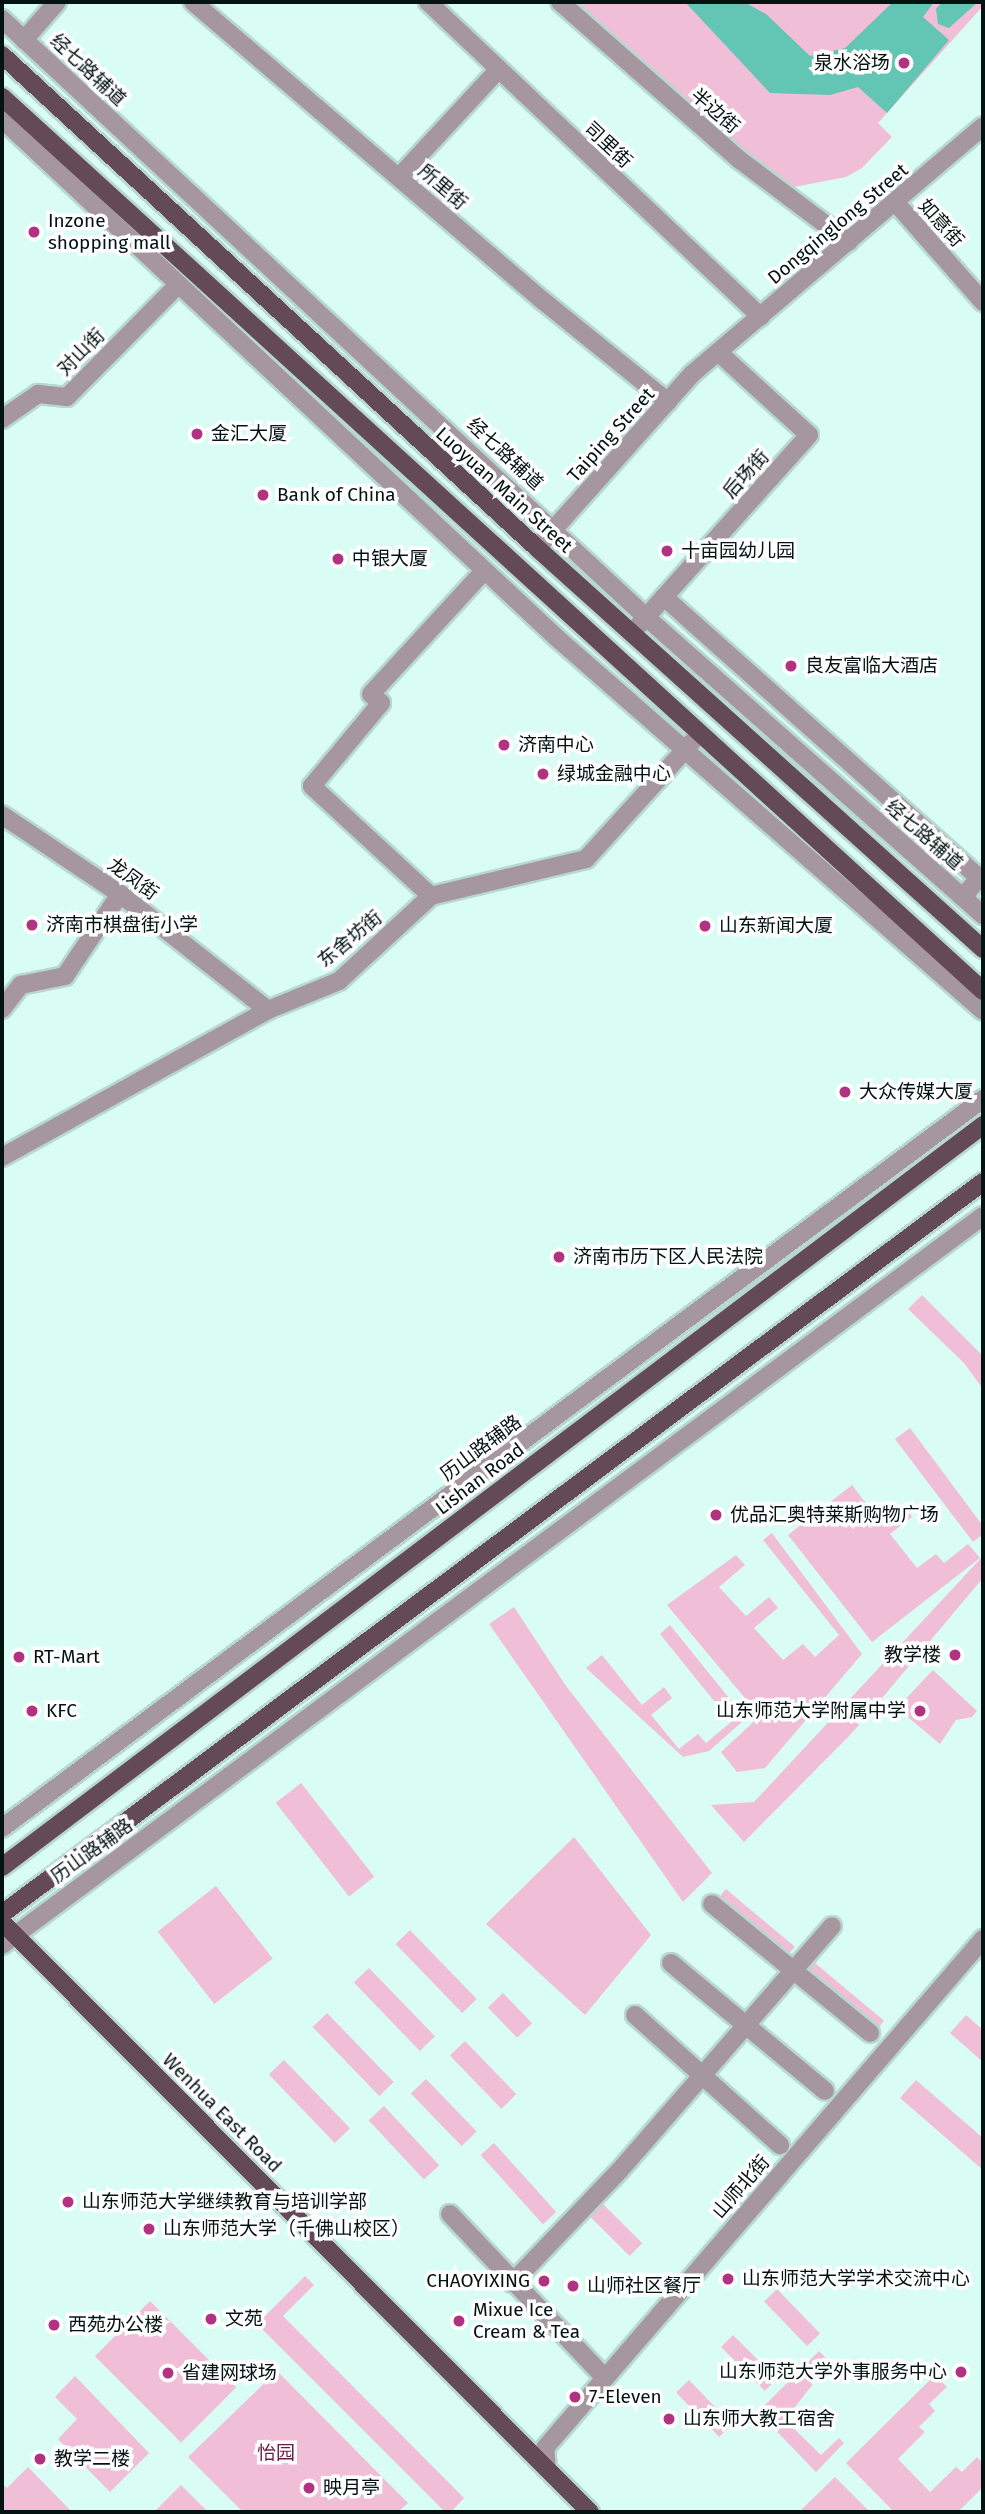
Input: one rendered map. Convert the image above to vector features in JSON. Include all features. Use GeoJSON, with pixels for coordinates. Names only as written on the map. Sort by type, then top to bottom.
{"type":"FeatureCollection","features":[{"type":"Feature","properties":{"kind":"main road","name":"Luoyuan Main Street"},"geometry":{"type":"LineString","coordinates":[[2,55],[632,635],[983,949]]}},
{"type":"Feature","properties":{"kind":"main road"},"geometry":{"type":"LineString","coordinates":[[2,97],[698,735],[983,991]]}},
{"type":"Feature","properties":{"kind":"main road","name":"Lishan Road"},"geometry":{"type":"LineString","coordinates":[[2,1867],[983,1125]]}},
{"type":"Feature","properties":{"kind":"main road"},"geometry":{"type":"LineString","coordinates":[[2,1914],[983,1182]]}},
{"type":"Feature","properties":{"kind":"main road","name":"Wenhua East Road"},"geometry":{"type":"LineString","coordinates":[[2,1922],[8,1940],[590,2512]]}},
{"type":"Feature","properties":{"kind":"street"},"geometry":{"type":"LineString","coordinates":[[24,40],[57,2]]}},
{"type":"Feature","properties":{"kind":"street","name":"所里街"},"geometry":{"type":"LineString","coordinates":[[193,2],[542,300],[668,402]]}},
{"type":"Feature","properties":{"kind":"street","name":"司里街"},"geometry":{"type":"LineString","coordinates":[[428,2],[761,317]]}},
{"type":"Feature","properties":{"kind":"street","name":"半边街"},"geometry":{"type":"LineString","coordinates":[[560,2],[740,160],[849,242]]}},
{"type":"Feature","properties":{"kind":"street","name":"经七路辅道"},"geometry":{"type":"LineString","coordinates":[[2,19],[555,528],[646,617],[983,915]]}},
{"type":"Feature","properties":{"kind":"street"},"geometry":{"type":"LineString","coordinates":[[399,177],[498,70]]}},
{"type":"Feature","properties":{"kind":"street"},"geometry":{"type":"LineString","coordinates":[[2,119],[177,286],[484,571],[683,751],[983,1011]]}},
{"type":"Feature","properties":{"kind":"street","name":"Dongqinglong Street"},"geometry":{"type":"LineString","coordinates":[[718,352],[896,203],[983,126]]}},
{"type":"Feature","properties":{"kind":"street","name":"如意街"},"geometry":{"type":"LineString","coordinates":[[896,203],[983,302]]}},
{"type":"Feature","properties":{"kind":"street","name":"对山街"},"geometry":{"type":"LineString","coordinates":[[2,419],[38,394],[67,397],[177,286]]}},
{"type":"Feature","properties":{"kind":"street","name":"Taiping Street"},"geometry":{"type":"LineString","coordinates":[[537,548],[668,402],[718,352]]}},
{"type":"Feature","properties":{"kind":"street","name":"后场街"},"geometry":{"type":"LineString","coordinates":[[632,635],[809,435],[718,352]]}},
{"type":"Feature","properties":{"kind":"street"},"geometry":{"type":"LineString","coordinates":[[431,896],[312,786],[381,703],[371,694],[484,571]]}},
{"type":"Feature","properties":{"kind":"street"},"geometry":{"type":"LineString","coordinates":[[664,597],[981,875],[963,897]]}},
{"type":"Feature","properties":{"kind":"street","name":"东舍坊街"},"geometry":{"type":"LineString","coordinates":[[2,1157],[268,1010],[339,981],[431,896],[586,859],[698,735]]}},
{"type":"Feature","properties":{"kind":"street","name":"龙凤街"},"geometry":{"type":"LineString","coordinates":[[2,815],[120,894],[268,1010]]}},
{"type":"Feature","properties":{"kind":"street"},"geometry":{"type":"LineString","coordinates":[[2,1009],[21,985],[65,976],[120,894]]}},
{"type":"Feature","properties":{"kind":"street","name":"历山路辅路"},"geometry":{"type":"LineString","coordinates":[[2,1828],[983,1099]]}},
{"type":"Feature","properties":{"kind":"street","name":"历山路辅路"},"geometry":{"type":"LineString","coordinates":[[8,1940],[983,1216]]}},
{"type":"Feature","properties":{"kind":"street"},"geometry":{"type":"LineString","coordinates":[[712,1904],[795,1969],[870,2033]]}},
{"type":"Feature","properties":{"kind":"street"},"geometry":{"type":"LineString","coordinates":[[512,2283],[703,2077],[832,1926]]}},
{"type":"Feature","properties":{"kind":"street","name":"山师北街"},"geometry":{"type":"LineString","coordinates":[[547,2469],[545,2448],[983,1939]]}},
{"type":"Feature","properties":{"kind":"street"},"geometry":{"type":"LineString","coordinates":[[671,1963],[825,2091]]}},
{"type":"Feature","properties":{"kind":"street"},"geometry":{"type":"LineString","coordinates":[[635,2015],[780,2145]]}},
{"type":"Feature","properties":{"kind":"street"},"geometry":{"type":"LineString","coordinates":[[450,2214],[512,2283],[604,2377]]}},
{"type":"Feature","properties":{"kind":"green space"},"geometry":{"type":"Polygon","coordinates":[[[564,2],[983,2],[983,6],[878,123],[892,137],[862,168],[846,177],[789,188],[721,141],[564,2]]]}},
{"type":"Feature","properties":{"kind":"green space"},"geometry":{"type":"Polygon","coordinates":[[[922,1295],[983,1356],[983,1389],[964,1363],[908,1309],[922,1295]]]}},
{"type":"Feature","properties":{"kind":"green space"},"geometry":{"type":"Polygon","coordinates":[[[910,1428],[983,1526],[983,1534],[973,1542],[895,1439],[910,1428]]]}},
{"type":"Feature","properties":{"kind":"green space"},"geometry":{"type":"Polygon","coordinates":[[[852,1485],[881,1523],[904,1506],[912,1517],[890,1534],[917,1568],[936,1554],[944,1563],[968,1544],[980,1558],[872,1642],[788,1535],[852,1485]]]}},
{"type":"Feature","properties":{"kind":"green space"},"geometry":{"type":"Polygon","coordinates":[[[772,1533],[862,1654],[765,1768],[737,1772],[721,1752],[760,1716],[667,1605],[736,1555],[745,1565],[719,1587],[746,1616],[769,1597],[778,1608],[754,1628],[783,1660],[803,1644],[815,1657],[839,1635],[763,1540],[772,1533]]]}},
{"type":"Feature","properties":{"kind":"green space"},"geometry":{"type":"Polygon","coordinates":[[[983,1556],[983,1578],[877,1704],[868,1697],[852,1718],[859,1725],[744,1842],[711,1805],[754,1802],[983,1556]]]}},
{"type":"Feature","properties":{"kind":"green space"},"geometry":{"type":"Polygon","coordinates":[[[514,1607],[566,1686],[712,1873],[683,1902],[489,1624],[514,1607]]]}},
{"type":"Feature","properties":{"kind":"green space"},"geometry":{"type":"Polygon","coordinates":[[[670,1625],[737,1708],[742,1722],[709,1751],[683,1757],[586,1668],[602,1655],[642,1705],[664,1687],[672,1698],[651,1715],[679,1749],[698,1734],[706,1743],[731,1722],[660,1634],[670,1625]]]}},
{"type":"Feature","properties":{"kind":"green space"},"geometry":{"type":"Polygon","coordinates":[[[933,1670],[977,1711],[972,1717],[956,1720],[940,1744],[897,1708],[933,1670]]]}},
{"type":"Feature","properties":{"kind":"green space"},"geometry":{"type":"Polygon","coordinates":[[[301,1783],[374,1877],[349,1896],[276,1803],[301,1783]]]}},
{"type":"Feature","properties":{"kind":"green space"},"geometry":{"type":"Polygon","coordinates":[[[574,1837],[651,1935],[585,2015],[486,1924],[574,1837]]]}},
{"type":"Feature","properties":{"kind":"green space"},"geometry":{"type":"Polygon","coordinates":[[[216,1886],[273,1958],[214,2004],[158,1932],[216,1886]]]}},
{"type":"Feature","properties":{"kind":"green space"},"geometry":{"type":"Polygon","coordinates":[[[726,1889],[795,1947],[778,1968],[709,1910],[726,1889]]]}},
{"type":"Feature","properties":{"kind":"green space"},"geometry":{"type":"Polygon","coordinates":[[[410,1930],[477,1999],[462,2013],[396,1944],[410,1930]]]}},
{"type":"Feature","properties":{"kind":"green space"},"geometry":{"type":"Polygon","coordinates":[[[815,1963],[884,2021],[867,2042],[798,1984],[815,1963]]]}},
{"type":"Feature","properties":{"kind":"green space"},"geometry":{"type":"Polygon","coordinates":[[[369,1968],[435,2036],[420,2051],[354,1983],[369,1968]]]}},
{"type":"Feature","properties":{"kind":"green space"},"geometry":{"type":"Polygon","coordinates":[[[503,1993],[532,2023],[517,2038],[488,2008],[503,1993]]]}},
{"type":"Feature","properties":{"kind":"green space"},"geometry":{"type":"Polygon","coordinates":[[[327,2013],[394,2082],[379,2096],[313,2027],[327,2013]]]}},
{"type":"Feature","properties":{"kind":"green space"},"geometry":{"type":"Polygon","coordinates":[[[966,2015],[983,2030],[983,2062],[950,2033],[966,2015]]]}},
{"type":"Feature","properties":{"kind":"green space"},"geometry":{"type":"Polygon","coordinates":[[[465,2041],[516,2094],[501,2109],[450,2056],[465,2041]]]}},
{"type":"Feature","properties":{"kind":"green space"},"geometry":{"type":"Polygon","coordinates":[[[284,2060],[350,2128],[335,2143],[269,2075],[284,2060]]]}},
{"type":"Feature","properties":{"kind":"green space"},"geometry":{"type":"Polygon","coordinates":[[[426,2079],[477,2132],[462,2146],[411,2094],[426,2079]]]}},
{"type":"Feature","properties":{"kind":"green space"},"geometry":{"type":"Polygon","coordinates":[[[916,2080],[983,2138],[983,2170],[900,2098],[916,2080]]]}},
{"type":"Feature","properties":{"kind":"green space"},"geometry":{"type":"Polygon","coordinates":[[[384,2106],[439,2165],[424,2180],[369,2120],[384,2106]]]}},
{"type":"Feature","properties":{"kind":"green space"},"geometry":{"type":"Polygon","coordinates":[[[494,2143],[556,2212],[543,2224],[481,2155],[494,2143]]]}},
{"type":"Feature","properties":{"kind":"green space"},"geometry":{"type":"Polygon","coordinates":[[[602,2203],[642,2243],[630,2256],[589,2216],[602,2203]]]}},
{"type":"Feature","properties":{"kind":"green space"},"geometry":{"type":"Polygon","coordinates":[[[305,2276],[314,2285],[283,2316],[464,2498],[451,2512],[445,2512],[257,2324],[305,2276]]]}},
{"type":"Feature","properties":{"kind":"green space"},"geometry":{"type":"Polygon","coordinates":[[[777,2289],[820,2334],[807,2346],[764,2302],[777,2289]]]}},
{"type":"Feature","properties":{"kind":"green space","name":"省建网球场"},"geometry":{"type":"Polygon","coordinates":[[[150,2301],[236,2387],[181,2442],[95,2356],[150,2301]]]}},
{"type":"Feature","properties":{"kind":"green space"},"geometry":{"type":"Polygon","coordinates":[[[733,2335],[777,2379],[765,2391],[721,2347],[733,2335]]]}},
{"type":"Feature","properties":{"kind":"green space"},"geometry":{"type":"Polygon","coordinates":[[[819,2351],[830,2362],[785,2420],[821,2455],[839,2438],[844,2443],[816,2472],[758,2412],[819,2351]]]}},
{"type":"Feature","properties":{"kind":"green space","name":"怡园"},"geometry":{"type":"Polygon","coordinates":[[[277,2371],[408,2503],[398,2512],[243,2512],[188,2457],[277,2371]]]}},
{"type":"Feature","properties":{"kind":"green space"},"geometry":{"type":"Polygon","coordinates":[[[935,2375],[947,2387],[929,2404],[935,2411],[919,2427],[925,2432],[898,2459],[930,2492],[956,2467],[962,2472],[977,2457],[983,2463],[983,2487],[958,2512],[894,2512],[846,2463],[935,2375]]]}},
{"type":"Feature","properties":{"kind":"green space"},"geometry":{"type":"Polygon","coordinates":[[[75,2376],[149,2453],[110,2492],[58,2439],[77,2419],[55,2397],[75,2376]]]}},
{"type":"Feature","properties":{"kind":"green space"},"geometry":{"type":"Polygon","coordinates":[[[689,2380],[732,2425],[719,2437],[676,2393],[689,2380]]]}},
{"type":"Feature","properties":{"kind":"green space"},"geometry":{"type":"Polygon","coordinates":[[[28,2467],[72,2512],[2,2512],[2,2484],[7,2488],[28,2467]]]}},
{"type":"Feature","properties":{"kind":"green space"},"geometry":{"type":"Polygon","coordinates":[[[835,2477],[870,2512],[799,2512],[835,2477]]]}},
{"type":"Feature","properties":{"kind":"green space"},"geometry":{"type":"Polygon","coordinates":[[[181,2485],[208,2512],[154,2512],[181,2485]]]}},
{"type":"Feature","properties":{"kind":"shaded area"},"geometry":{"type":"Polygon","coordinates":[[[685,2],[744,2],[766,14],[810,56],[845,48],[893,2],[934,2],[923,17],[949,40],[887,113],[858,87],[830,95],[770,93],[685,2]]]}},
{"type":"Feature","properties":{"kind":"shaded area"},"geometry":{"type":"Polygon","coordinates":[[[942,2],[978,2],[949,28],[938,24],[936,9],[942,2]]]}},
{"type":"Feature","properties":{"kind":"place","name":"泉水浴场"},"geometry":{"type":"Point","coordinates":[904,63]}},
{"type":"Feature","properties":{"kind":"place","name":"Inzone shopping mall"},"geometry":{"type":"Point","coordinates":[34,232]}},
{"type":"Feature","properties":{"kind":"place","name":"金汇大厦"},"geometry":{"type":"Point","coordinates":[197,434]}},
{"type":"Feature","properties":{"kind":"place","name":"Bank of China"},"geometry":{"type":"Point","coordinates":[263,495]}},
{"type":"Feature","properties":{"kind":"place","name":"十亩园幼儿园"},"geometry":{"type":"Point","coordinates":[667,551]}},
{"type":"Feature","properties":{"kind":"place","name":"中银大厦"},"geometry":{"type":"Point","coordinates":[338,559]}},
{"type":"Feature","properties":{"kind":"place","name":"良友富临大酒店"},"geometry":{"type":"Point","coordinates":[791,666]}},
{"type":"Feature","properties":{"kind":"place","name":"济南中心"},"geometry":{"type":"Point","coordinates":[504,745]}},
{"type":"Feature","properties":{"kind":"place","name":"绿城金融中心"},"geometry":{"type":"Point","coordinates":[543,774]}},
{"type":"Feature","properties":{"kind":"place","name":"济南市棋盘街小学"},"geometry":{"type":"Point","coordinates":[32,925]}},
{"type":"Feature","properties":{"kind":"place","name":"山东新闻大厦"},"geometry":{"type":"Point","coordinates":[705,926]}},
{"type":"Feature","properties":{"kind":"place","name":"大众传媒大厦"},"geometry":{"type":"Point","coordinates":[845,1092]}},
{"type":"Feature","properties":{"kind":"place","name":"济南市历下区人民法院"},"geometry":{"type":"Point","coordinates":[559,1257]}},
{"type":"Feature","properties":{"kind":"place","name":"优品汇奥特莱斯购物广场"},"geometry":{"type":"Point","coordinates":[716,1515]}},
{"type":"Feature","properties":{"kind":"place","name":"教学楼"},"geometry":{"type":"Point","coordinates":[955,1655]}},
{"type":"Feature","properties":{"kind":"place","name":"RT-Mart"},"geometry":{"type":"Point","coordinates":[19,1657]}},
{"type":"Feature","properties":{"kind":"place","name":"KFC"},"geometry":{"type":"Point","coordinates":[32,1711]}},
{"type":"Feature","properties":{"kind":"place","name":"山东师范大学附属中学"},"geometry":{"type":"Point","coordinates":[920,1711]}},
{"type":"Feature","properties":{"kind":"place","name":"山东师范大学继续教育与培训学部"},"geometry":{"type":"Point","coordinates":[68,2202]}},
{"type":"Feature","properties":{"kind":"place","name":"山东师范大学（千佛山校区）"},"geometry":{"type":"Point","coordinates":[149,2229]}},
{"type":"Feature","properties":{"kind":"place","name":"山东师范大学学术交流中心"},"geometry":{"type":"Point","coordinates":[728,2279]}},
{"type":"Feature","properties":{"kind":"place","name":"CHAOYIXING"},"geometry":{"type":"Point","coordinates":[544,2281]}},
{"type":"Feature","properties":{"kind":"place","name":"山师社区餐厅"},"geometry":{"type":"Point","coordinates":[573,2286]}},
{"type":"Feature","properties":{"kind":"place","name":"文苑"},"geometry":{"type":"Point","coordinates":[211,2319]}},
{"type":"Feature","properties":{"kind":"place","name":"Mixue Ice Cream & Tea"},"geometry":{"type":"Point","coordinates":[459,2321]}},
{"type":"Feature","properties":{"kind":"place","name":"西苑办公楼"},"geometry":{"type":"Point","coordinates":[54,2325]}},
{"type":"Feature","properties":{"kind":"place","name":"山东师范大学外事服务中心"},"geometry":{"type":"Point","coordinates":[961,2372]}},
{"type":"Feature","properties":{"kind":"place","name":"省建网球场"},"geometry":{"type":"Point","coordinates":[168,2373]}},
{"type":"Feature","properties":{"kind":"place","name":"7-Eleven"},"geometry":{"type":"Point","coordinates":[575,2397]}},
{"type":"Feature","properties":{"kind":"place","name":"山东师大教工宿舍"},"geometry":{"type":"Point","coordinates":[669,2419]}},
{"type":"Feature","properties":{"kind":"place","name":"教学二楼"},"geometry":{"type":"Point","coordinates":[40,2459]}},
{"type":"Feature","properties":{"kind":"place","name":"映月亭"},"geometry":{"type":"Point","coordinates":[309,2488]}}]}
